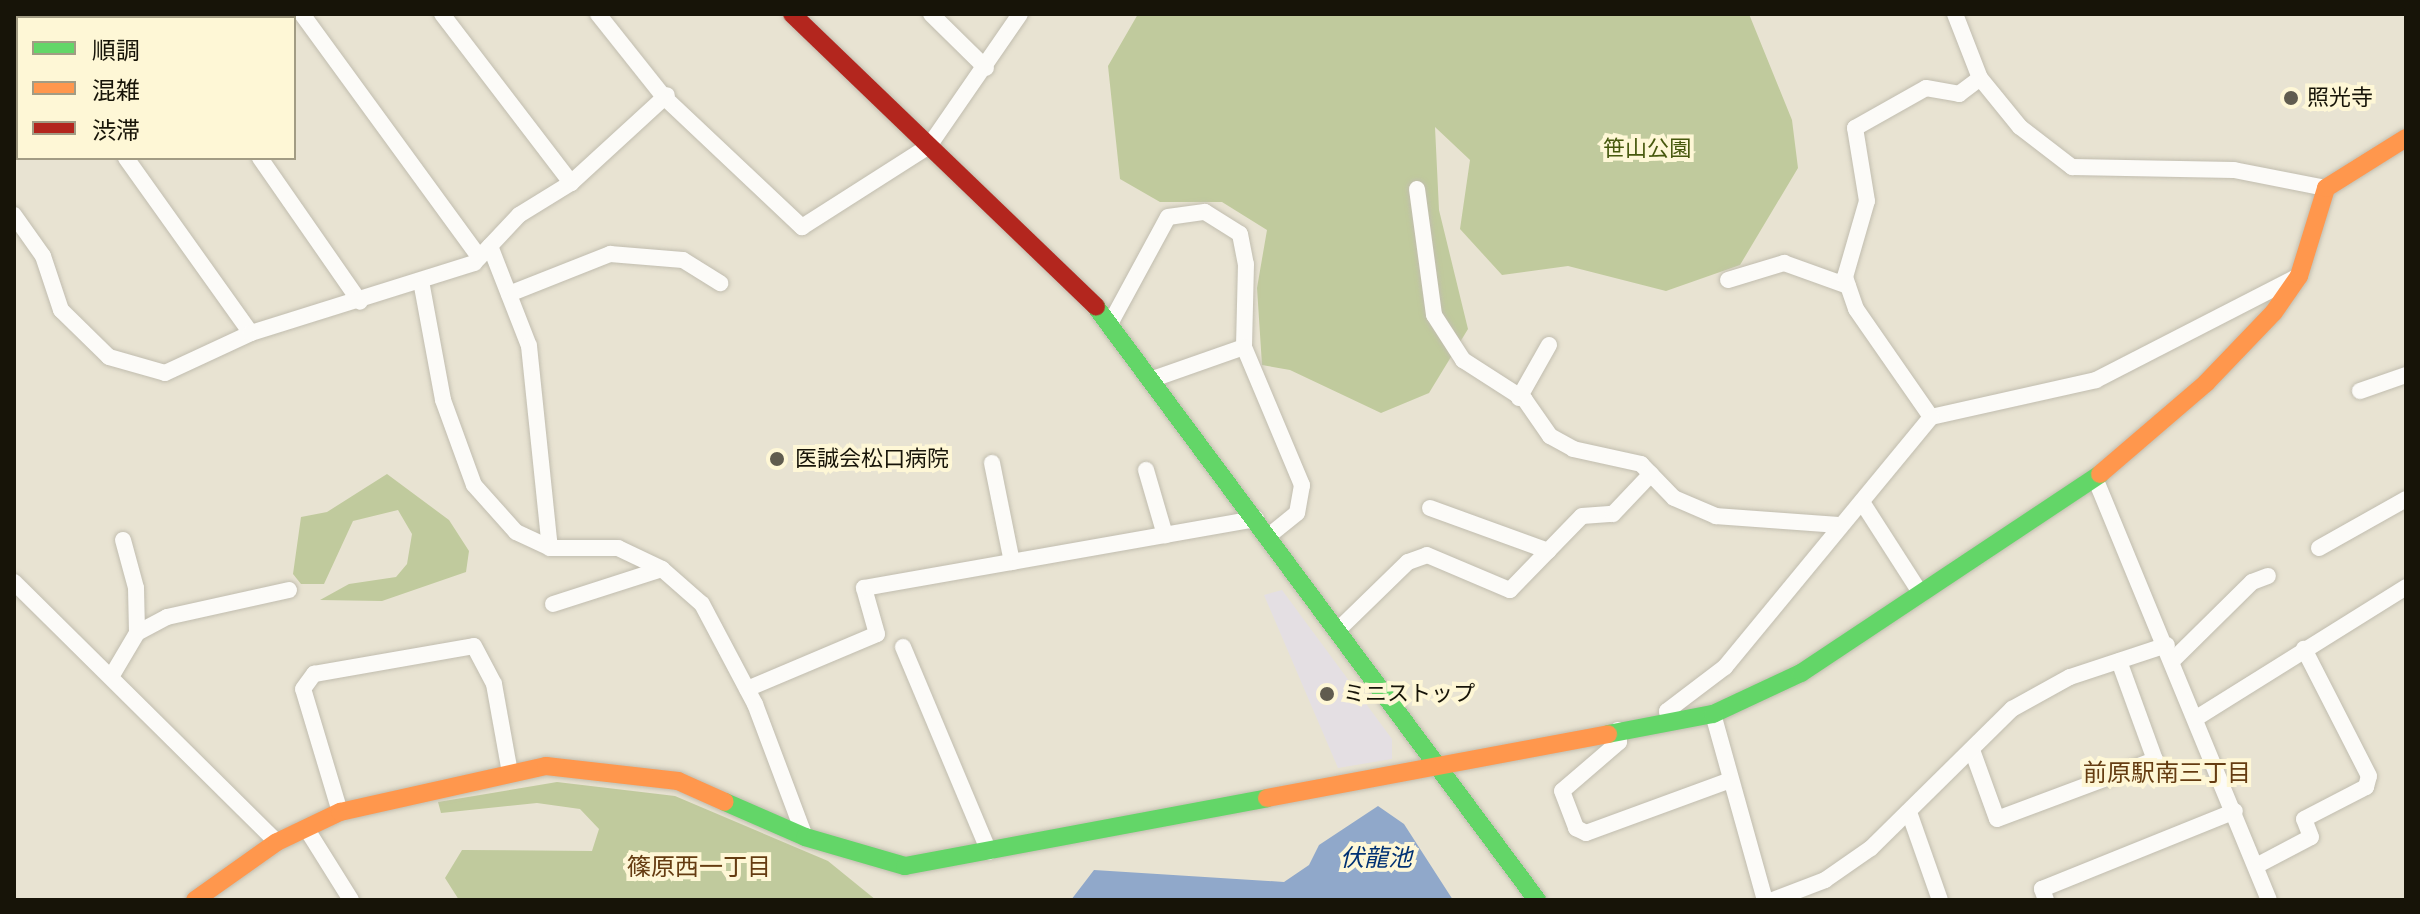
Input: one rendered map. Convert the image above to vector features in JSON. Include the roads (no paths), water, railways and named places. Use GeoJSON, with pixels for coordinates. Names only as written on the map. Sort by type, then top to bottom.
{"type":"FeatureCollection","features":[{"type":"Feature","properties":{"kind":"street"},"geometry":{"type":"LineString","coordinates":[[302,14],[485,251],[509,294],[529,346],[550,548]]}},
{"type":"Feature","properties":{"kind":"street"},"geometry":{"type":"LineString","coordinates":[[442,14],[571,183]]}},
{"type":"Feature","properties":{"kind":"street"},"geometry":{"type":"LineString","coordinates":[[598,14],[666,96],[802,227],[929,146],[986,68],[1020,14]]}},
{"type":"Feature","properties":{"kind":"street"},"geometry":{"type":"LineString","coordinates":[[792,14],[1111,322],[1537,900]]}},
{"type":"Feature","properties":{"kind":"street"},"geometry":{"type":"LineString","coordinates":[[931,14],[986,68]]}},
{"type":"Feature","properties":{"kind":"street"},"geometry":{"type":"LineString","coordinates":[[1955,14],[1980,78],[2020,127],[2072,167],[2234,170],[2326,188]]}},
{"type":"Feature","properties":{"kind":"street"},"geometry":{"type":"LineString","coordinates":[[1931,417],[1848,286],[1849,246],[1867,201],[1855,128],[1926,88],[1959,94],[1980,78]]}},
{"type":"Feature","properties":{"kind":"street"},"geometry":{"type":"LineString","coordinates":[[14,215],[43,256],[61,310],[109,357],[165,373],[251,333],[421,281],[485,251],[519,215],[571,183],[666,96]]}},
{"type":"Feature","properties":{"kind":"street"},"geometry":{"type":"LineString","coordinates":[[195,900],[277,842],[340,812],[546,766],[646,773],[805,837],[905,866],[1713,714],[1763,696],[2095,478],[2247,344],[2299,276],[2326,188],[2362,159],[2406,138]]}},
{"type":"Feature","properties":{"kind":"street"},"geometry":{"type":"LineString","coordinates":[[127,160],[251,333]]}},
{"type":"Feature","properties":{"kind":"street"},"geometry":{"type":"LineString","coordinates":[[261,160],[360,302]]}},
{"type":"Feature","properties":{"kind":"street"},"geometry":{"type":"LineString","coordinates":[[1417,189],[1434,315],[1463,360],[1519,398],[1550,436],[1573,449],[1629,459],[1651,474],[1674,498],[1716,516],[1838,525]]}},
{"type":"Feature","properties":{"kind":"street"},"geometry":{"type":"LineString","coordinates":[[1111,322],[1168,217],[1205,212],[1227,221],[1242,242],[1244,347],[1302,485],[1297,513],[1269,536]]}},
{"type":"Feature","properties":{"kind":"street"},"geometry":{"type":"LineString","coordinates":[[509,294],[610,254],[683,260],[720,283]]}},
{"type":"Feature","properties":{"kind":"street"},"geometry":{"type":"LineString","coordinates":[[1728,280],[1784,263],[1848,286]]}},
{"type":"Feature","properties":{"kind":"street"},"geometry":{"type":"LineString","coordinates":[[1669,722],[1667,711],[1725,667],[1838,525],[1862,502],[1931,417],[2096,380],[2299,276]]}},
{"type":"Feature","properties":{"kind":"street"},"geometry":{"type":"LineString","coordinates":[[421,281],[443,400],[474,485],[516,532],[550,548],[618,548],[662,569],[702,604],[747,689],[805,837]]}},
{"type":"Feature","properties":{"kind":"street"},"geometry":{"type":"LineString","coordinates":[[1519,398],[1549,345]]}},
{"type":"Feature","properties":{"kind":"street"},"geometry":{"type":"LineString","coordinates":[[1153,379],[1244,347]]}},
{"type":"Feature","properties":{"kind":"street"},"geometry":{"type":"LineString","coordinates":[[2360,391],[2406,375]]}},
{"type":"Feature","properties":{"kind":"street"},"geometry":{"type":"LineString","coordinates":[[992,463],[1012,562]]}},
{"type":"Feature","properties":{"kind":"street"},"geometry":{"type":"LineString","coordinates":[[1146,470],[1165,535]]}},
{"type":"Feature","properties":{"kind":"street"},"geometry":{"type":"LineString","coordinates":[[1339,629],[1408,562],[1427,555],[1510,590],[1582,516],[1613,514],[1651,474]]}},
{"type":"Feature","properties":{"kind":"street"},"geometry":{"type":"LineString","coordinates":[[2095,478],[2198,717],[2269,900]]}},
{"type":"Feature","properties":{"kind":"street"},"geometry":{"type":"LineString","coordinates":[[2319,548],[2406,499]]}},
{"type":"Feature","properties":{"kind":"street"},"geometry":{"type":"LineString","coordinates":[[1862,502],[1921,594]]}},
{"type":"Feature","properties":{"kind":"street"},"geometry":{"type":"LineString","coordinates":[[1430,508],[1548,551]]}},
{"type":"Feature","properties":{"kind":"street"},"geometry":{"type":"LineString","coordinates":[[747,689],[877,634],[864,588],[1256,519]]}},
{"type":"Feature","properties":{"kind":"street"},"geometry":{"type":"LineString","coordinates":[[111,677],[137,633],[136,588],[123,540]]}},
{"type":"Feature","properties":{"kind":"street"},"geometry":{"type":"LineString","coordinates":[[553,604],[662,569]]}},
{"type":"Feature","properties":{"kind":"street"},"geometry":{"type":"LineString","coordinates":[[1773,900],[1825,880],[1910,815],[2012,709],[2119,661],[2170,652],[2252,582],[2268,576]]}},
{"type":"Feature","properties":{"kind":"street"},"geometry":{"type":"LineString","coordinates":[[14,582],[277,842]]}},
{"type":"Feature","properties":{"kind":"street"},"geometry":{"type":"LineString","coordinates":[[2198,717],[2406,587]]}},
{"type":"Feature","properties":{"kind":"street"},"geometry":{"type":"LineString","coordinates":[[137,633],[186,610],[289,590]]}},
{"type":"Feature","properties":{"kind":"street"},"geometry":{"type":"LineString","coordinates":[[340,812],[303,689],[314,674],[474,646],[494,684],[510,773]]}},
{"type":"Feature","properties":{"kind":"street"},"geometry":{"type":"LineString","coordinates":[[903,647],[989,852]]}},
{"type":"Feature","properties":{"kind":"street"},"geometry":{"type":"LineString","coordinates":[[2256,866],[2311,837],[2304,819],[2366,787],[2369,776],[2304,649]]}},
{"type":"Feature","properties":{"kind":"street"},"geometry":{"type":"LineString","coordinates":[[1972,750],[1997,819],[2155,760],[2119,661]]}},
{"type":"Feature","properties":{"kind":"street"},"geometry":{"type":"LineString","coordinates":[[1713,714],[1728,781],[1765,900]]}},
{"type":"Feature","properties":{"kind":"street"},"geometry":{"type":"LineString","coordinates":[[1618,730],[1619,742],[1562,791],[1576,828],[1586,833],[1728,781]]}},
{"type":"Feature","properties":{"kind":"street"},"geometry":{"type":"LineString","coordinates":[[2046,900],[2042,889],[2235,811]]}},
{"type":"Feature","properties":{"kind":"street"},"geometry":{"type":"LineString","coordinates":[[1910,815],[1940,900]]}},
{"type":"Feature","properties":{"kind":"street"},"geometry":{"type":"LineString","coordinates":[[306,828],[351,900]]}},
{"type":"Feature","properties":{"kind":"water","name":"伏龍池"},"geometry":{"type":"Polygon","coordinates":[[[1378,806],[1404,824],[1453,900],[1071,900],[1094,870],[1284,882],[1309,865],[1319,845],[1378,806]]]}},
{"type":"Feature","properties":{"kind":"place","name":"照光寺"},"geometry":{"type":"Point","coordinates":[2291,98]}},
{"type":"Feature","properties":{"kind":"place","name":"医誠会松口病院"},"geometry":{"type":"Point","coordinates":[777,459]}},
{"type":"Feature","properties":{"kind":"place","name":"ミニストップ"},"geometry":{"type":"Point","coordinates":[1327,694]}},
{"type":"Feature","properties":{"kind":"district","name":"前原駅南三丁目"},"geometry":{"type":"Point","coordinates":[2167,774]}},
{"type":"Feature","properties":{"kind":"district","name":"篠原西一丁目"},"geometry":{"type":"Point","coordinates":[699,868]}},
{"type":"Feature","properties":{"kind":"park label","name":"笹山公園"},"geometry":{"type":"Point","coordinates":[1647,149]}}]}
